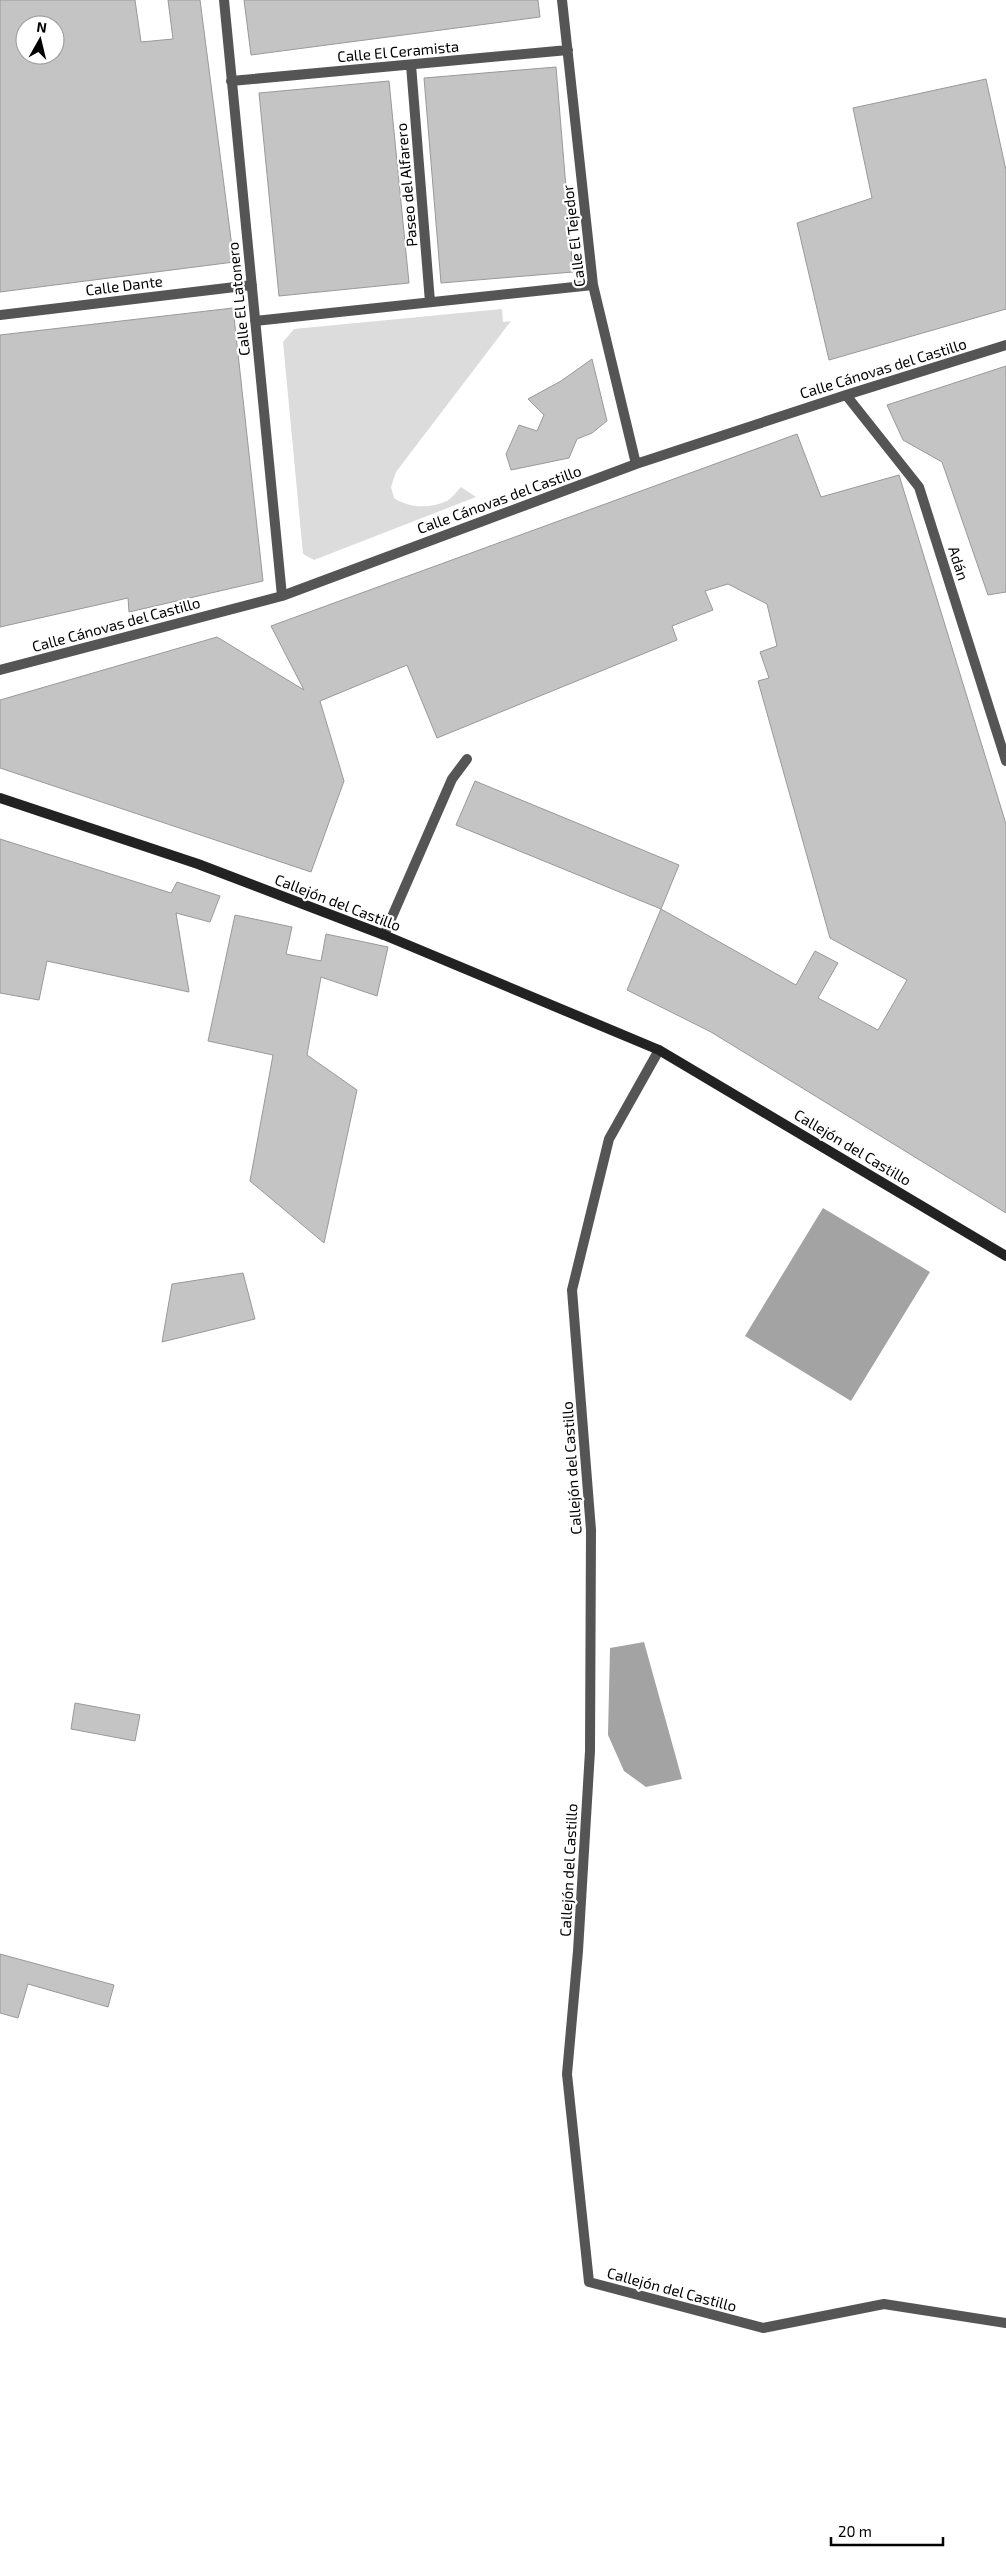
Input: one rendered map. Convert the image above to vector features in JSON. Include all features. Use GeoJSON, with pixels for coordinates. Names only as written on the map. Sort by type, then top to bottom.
{"type":"FeatureCollection","features":[{"type":"Feature","properties":{"kind":"street","name":"Calle El Latonero"},"geometry":{"type":"LineString","coordinates":[[224,0],[282,596]]}},
{"type":"Feature","properties":{"kind":"street","name":"Calle El Tejedor"},"geometry":{"type":"LineString","coordinates":[[562,0],[593,285],[636,464]]}},
{"type":"Feature","properties":{"kind":"street","name":"Calle El Ceramista"},"geometry":{"type":"LineString","coordinates":[[231,81],[568,50]]}},
{"type":"Feature","properties":{"kind":"street","name":"Paseo del Alfarero"},"geometry":{"type":"LineString","coordinates":[[411,65],[430,302]]}},
{"type":"Feature","properties":{"kind":"street","name":"Calle Dante"},"geometry":{"type":"LineString","coordinates":[[0,315],[252,285]]}},
{"type":"Feature","properties":{"kind":"street"},"geometry":{"type":"LineString","coordinates":[[255,321],[593,285]]}},
{"type":"Feature","properties":{"kind":"street","name":"Calle Cánovas del Castillo"},"geometry":{"type":"LineString","coordinates":[[0,670],[282,596],[636,464],[1006,345]]}},
{"type":"Feature","properties":{"kind":"street","name":"Adán"},"geometry":{"type":"LineString","coordinates":[[846,395],[919,487],[1006,761]]}},
{"type":"Feature","properties":{"kind":"street"},"geometry":{"type":"LineString","coordinates":[[384,934],[452,779],[467,759]]}},
{"type":"Feature","properties":{"kind":"street","name":"Callejón del Castillo"},"geometry":{"type":"LineString","coordinates":[[0,798],[198,864],[384,934],[659,1050],[1006,1256]]}},
{"type":"Feature","properties":{"kind":"street","name":"Callejón del Castillo"},"geometry":{"type":"LineString","coordinates":[[659,1050],[609,1139],[572,1290],[591,1530],[590,1742],[578,1951],[567,2074],[589,2282],[763,2328],[884,2304],[1006,2322]]}},
{"type":"Feature","properties":{"kind":"shaded area"},"geometry":{"type":"Polygon","coordinates":[[[502,309],[503,322],[511,321],[396,472],[391,487],[394,498],[406,504],[419,506],[440,504],[447,501],[461,487],[476,497],[314,560],[303,554],[283,342],[294,329],[502,309]]]}},
{"type":"Feature","properties":{"kind":"shaded area"},"geometry":{"type":"Polygon","coordinates":[[[823,1208],[930,1272],[851,1401],[745,1336],[823,1208]]]}},
{"type":"Feature","properties":{"kind":"shaded area"},"geometry":{"type":"Polygon","coordinates":[[[644,1642],[682,1779],[646,1787],[624,1771],[608,1735],[610,1648],[644,1642]]]}},
{"type":"Feature","properties":{"kind":"building"},"geometry":{"type":"Polygon","coordinates":[[[0,0],[135,0],[141,42],[173,39],[168,0],[200,0],[234,262],[0,292],[0,0]]]}},
{"type":"Feature","properties":{"kind":"building"},"geometry":{"type":"Polygon","coordinates":[[[244,0],[538,0],[540,17],[251,55],[244,0]]]}},
{"type":"Feature","properties":{"kind":"building"},"geometry":{"type":"Polygon","coordinates":[[[556,67],[573,272],[441,283],[424,78],[556,67]]]}},
{"type":"Feature","properties":{"kind":"building"},"geometry":{"type":"Polygon","coordinates":[[[986,79],[1006,170],[1006,309],[829,360],[797,223],[872,198],[853,108],[986,79]]]}},
{"type":"Feature","properties":{"kind":"building"},"geometry":{"type":"Polygon","coordinates":[[[389,81],[409,283],[279,296],[259,93],[389,81]]]}},
{"type":"Feature","properties":{"kind":"building"},"geometry":{"type":"Polygon","coordinates":[[[233,308],[263,581],[129,612],[128,598],[0,627],[0,335],[233,308]]]}},
{"type":"Feature","properties":{"kind":"building"},"geometry":{"type":"Polygon","coordinates":[[[592,359],[607,421],[592,433],[577,439],[569,458],[511,470],[506,454],[519,425],[537,431],[544,415],[528,399],[561,381],[592,359]]]}},
{"type":"Feature","properties":{"kind":"building"},"geometry":{"type":"Polygon","coordinates":[[[1006,366],[1006,592],[988,595],[942,462],[903,440],[887,405],[1006,366]]]}},
{"type":"Feature","properties":{"kind":"building"},"geometry":{"type":"Polygon","coordinates":[[[797,434],[821,497],[899,475],[1006,824],[1006,1213],[711,1032],[627,990],[661,909],[796,985],[815,951],[838,963],[818,998],[878,1030],[907,980],[830,938],[758,681],[769,678],[760,652],[777,646],[767,604],[728,584],[705,591],[713,610],[672,626],[677,640],[437,738],[407,665],[320,701],[344,781],[311,872],[0,768],[0,700],[217,637],[304,690],[271,626],[797,434]]]}},
{"type":"Feature","properties":{"kind":"building"},"geometry":{"type":"Polygon","coordinates":[[[475,781],[679,865],[661,909],[456,825],[475,781]]]}},
{"type":"Feature","properties":{"kind":"building"},"geometry":{"type":"Polygon","coordinates":[[[0,839],[171,893],[177,882],[220,896],[210,922],[176,913],[189,992],[47,961],[39,1000],[0,993],[0,839]]]}},
{"type":"Feature","properties":{"kind":"building"},"geometry":{"type":"Polygon","coordinates":[[[235,915],[292,927],[286,954],[321,961],[326,934],[388,947],[377,996],[321,977],[307,1055],[357,1090],[324,1243],[250,1181],[273,1055],[208,1041],[235,915]]]}},
{"type":"Feature","properties":{"kind":"building"},"geometry":{"type":"Polygon","coordinates":[[[243,1273],[255,1319],[162,1342],[172,1284],[243,1273]]]}},
{"type":"Feature","properties":{"kind":"building"},"geometry":{"type":"Polygon","coordinates":[[[75,1703],[140,1715],[135,1741],[71,1729],[75,1703]]]}},
{"type":"Feature","properties":{"kind":"building"},"geometry":{"type":"Polygon","coordinates":[[[0,1954],[114,1985],[108,2007],[28,1984],[18,2018],[0,2013],[0,1954]]]}}]}
